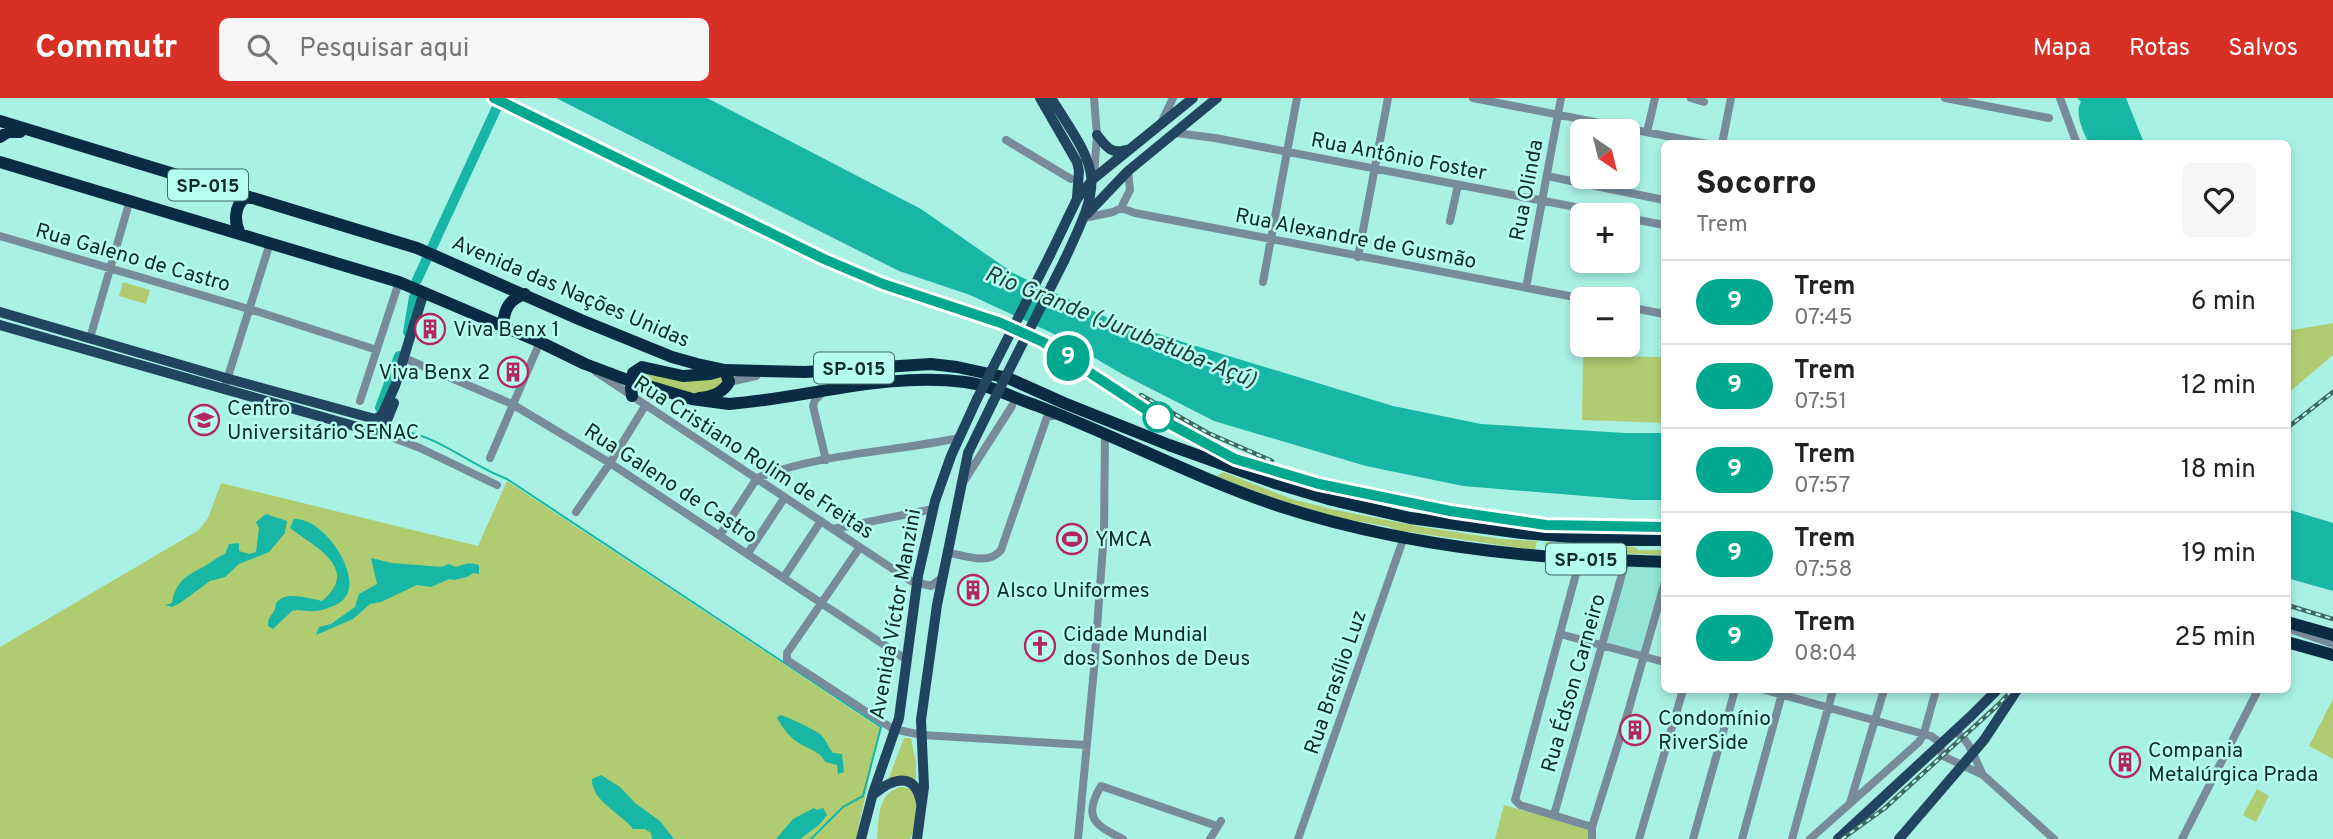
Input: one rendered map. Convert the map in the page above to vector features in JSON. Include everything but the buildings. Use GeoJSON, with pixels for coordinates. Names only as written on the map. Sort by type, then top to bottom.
{"type":"FeatureCollection","features":[{"type":"Feature","properties":{"kind":"highway","name":"Avenida das Nações Unidas"},"geometry":{"type":"LineString","coordinates":[[0,121],[416,248],[672,357],[727,376],[931,364],[957,367],[1008,378],[1064,404],[1169,445],[1275,483],[1332,500],[1410,518],[1522,533],[1661,542]]}},
{"type":"Feature","properties":{"kind":"highway"},"geometry":{"type":"LineString","coordinates":[[0,137],[17,131],[52,140],[58,139]]}},
{"type":"Feature","properties":{"kind":"highway","name":"SP-015"},"geometry":{"type":"LineString","coordinates":[[0,162],[402,283],[487,318],[584,364],[692,399],[729,404],[922,378],[967,382],[995,388],[1279,506],[1328,520],[1404,537],[1508,553],[1661,562]]}},
{"type":"Feature","properties":{"kind":"highway"},"geometry":{"type":"LineString","coordinates":[[217,227],[225,221],[230,208],[232,199],[229,191]]}},
{"type":"Feature","properties":{"kind":"highway"},"geometry":{"type":"LineString","coordinates":[[240,234],[235,219],[241,201],[245,197],[251,198]]}},
{"type":"Feature","properties":{"kind":"highway"},"geometry":{"type":"LineString","coordinates":[[487,318],[498,309],[505,285]]}},
{"type":"Feature","properties":{"kind":"highway"},"geometry":{"type":"LineString","coordinates":[[503,326],[508,304],[525,294]]}},
{"type":"Feature","properties":{"kind":"highway"},"geometry":{"type":"LineString","coordinates":[[632,396],[631,381],[635,370],[646,366],[683,376],[727,376],[721,391],[713,396],[692,399]]}},
{"type":"Feature","properties":{"kind":"highway"},"geometry":{"type":"LineString","coordinates":[[2291,623],[2333,635]]}},
{"type":"Feature","properties":{"kind":"highway"},"geometry":{"type":"LineString","coordinates":[[2291,645],[2333,655]]}},
{"type":"Feature","properties":{"kind":"main road"},"geometry":{"type":"LineString","coordinates":[[1040,98],[1077,162],[1077,200]]}},
{"type":"Feature","properties":{"kind":"main road"},"geometry":{"type":"LineString","coordinates":[[1051,98],[1084,149],[1093,179],[1085,217]]}},
{"type":"Feature","properties":{"kind":"main road"},"geometry":{"type":"LineString","coordinates":[[1077,200],[1093,179],[1193,98]]}},
{"type":"Feature","properties":{"kind":"main road"},"geometry":{"type":"LineString","coordinates":[[1085,217],[1128,171],[1217,98]]}},
{"type":"Feature","properties":{"kind":"main road"},"geometry":{"type":"LineString","coordinates":[[1097,135],[1112,151],[1129,149]]}},
{"type":"Feature","properties":{"kind":"main road","name":"Avenida Víctor Manzini"},"geometry":{"type":"LineString","coordinates":[[868,811],[899,719],[918,584],[940,485],[977,400],[1077,200]]}},
{"type":"Feature","properties":{"kind":"main road","name":"Avenida Víctor Manzini"},"geometry":{"type":"LineString","coordinates":[[914,839],[924,787],[921,720],[925,684],[968,453],[1085,217]]}},
{"type":"Feature","properties":{"kind":"main road"},"geometry":{"type":"LineString","coordinates":[[2,313],[376,419],[382,415],[395,386],[421,291]]}},
{"type":"Feature","properties":{"kind":"main road"},"geometry":{"type":"LineString","coordinates":[[0,325],[215,387],[380,430],[394,402],[395,386]]}},
{"type":"Feature","properties":{"kind":"main road"},"geometry":{"type":"LineString","coordinates":[[1838,839],[1994,693]]}},
{"type":"Feature","properties":{"kind":"main road"},"geometry":{"type":"LineString","coordinates":[[1899,839],[1963,766],[2015,693]]}},
{"type":"Feature","properties":{"kind":"main road"},"geometry":{"type":"LineString","coordinates":[[873,795],[888,782],[905,781],[915,788],[922,808]]}},
{"type":"Feature","properties":{"kind":"main road"},"geometry":{"type":"LineString","coordinates":[[861,839],[868,811]]}},
{"type":"Feature","properties":{"kind":"main road"},"geometry":{"type":"LineString","coordinates":[[867,839],[868,811]]}},
{"type":"Feature","properties":{"kind":"street"},"geometry":{"type":"LineString","coordinates":[[1093,179],[1097,135],[1094,98]]}},
{"type":"Feature","properties":{"kind":"street"},"geometry":{"type":"LineString","coordinates":[[1160,125],[1173,98]]}},
{"type":"Feature","properties":{"kind":"street"},"geometry":{"type":"LineString","coordinates":[[1263,282],[1297,98]]}},
{"type":"Feature","properties":{"kind":"street"},"geometry":{"type":"LineString","coordinates":[[1358,257],[1388,98]]}},
{"type":"Feature","properties":{"kind":"street"},"geometry":{"type":"LineString","coordinates":[[1473,98],[1687,140]]}},
{"type":"Feature","properties":{"kind":"street","name":"Rua Olinda"},"geometry":{"type":"LineString","coordinates":[[1526,288],[1561,98]]}},
{"type":"Feature","properties":{"kind":"street"},"geometry":{"type":"LineString","coordinates":[[1647,132],[1655,98]]}},
{"type":"Feature","properties":{"kind":"street"},"geometry":{"type":"LineString","coordinates":[[1690,98],[1704,102]]}},
{"type":"Feature","properties":{"kind":"street"},"geometry":{"type":"LineString","coordinates":[[1723,140],[1731,98]]}},
{"type":"Feature","properties":{"kind":"street"},"geometry":{"type":"LineString","coordinates":[[1945,98],[2049,118]]}},
{"type":"Feature","properties":{"kind":"street"},"geometry":{"type":"LineString","coordinates":[[2060,98],[2076,140]]}},
{"type":"Feature","properties":{"kind":"street","name":"Rua Antônio Foster"},"geometry":{"type":"LineString","coordinates":[[1176,133],[1570,206]]}},
{"type":"Feature","properties":{"kind":"street"},"geometry":{"type":"LineString","coordinates":[[1006,140],[1071,179]]}},
{"type":"Feature","properties":{"kind":"street"},"geometry":{"type":"LineString","coordinates":[[1077,162],[1071,179],[1077,200]]}},
{"type":"Feature","properties":{"kind":"street"},"geometry":{"type":"LineString","coordinates":[[1085,217],[1121,208],[1130,190],[1128,171]]}},
{"type":"Feature","properties":{"kind":"street"},"geometry":{"type":"LineString","coordinates":[[1547,176],[1661,199]]}},
{"type":"Feature","properties":{"kind":"street"},"geometry":{"type":"LineString","coordinates":[[1450,222],[1458,185]]}},
{"type":"Feature","properties":{"kind":"street"},"geometry":{"type":"LineString","coordinates":[[90,338],[130,200]]}},
{"type":"Feature","properties":{"kind":"street","name":"Rua Alexandre de Gusmão"},"geometry":{"type":"LineString","coordinates":[[1121,208],[1358,257],[1570,296]]}},
{"type":"Feature","properties":{"kind":"street"},"geometry":{"type":"LineString","coordinates":[[1640,220],[1661,224]]}},
{"type":"Feature","properties":{"kind":"street","name":"Rua Galeno de Castro"},"geometry":{"type":"LineString","coordinates":[[0,236],[377,350]]}},
{"type":"Feature","properties":{"kind":"street"},"geometry":{"type":"LineString","coordinates":[[215,387],[224,385],[229,379],[270,243]]}},
{"type":"Feature","properties":{"kind":"street"},"geometry":{"type":"LineString","coordinates":[[360,401],[402,283]]}},
{"type":"Feature","properties":{"kind":"street"},"geometry":{"type":"LineString","coordinates":[[1640,309],[1661,313]]}},
{"type":"Feature","properties":{"kind":"street"},"geometry":{"type":"LineString","coordinates":[[490,458],[540,342]]}},
{"type":"Feature","properties":{"kind":"street","name":"Rua Galeno de Castro"},"geometry":{"type":"LineString","coordinates":[[404,358],[512,404],[610,463],[907,660]]}},
{"type":"Feature","properties":{"kind":"street","name":"Rua Cristiano Rolim de Freitas"},"geometry":{"type":"LineString","coordinates":[[584,364],[918,584]]}},
{"type":"Feature","properties":{"kind":"street"},"geometry":{"type":"LineString","coordinates":[[824,391],[813,406],[825,460]]}},
{"type":"Feature","properties":{"kind":"street"},"geometry":{"type":"LineString","coordinates":[[576,512],[645,406]]}},
{"type":"Feature","properties":{"kind":"street","name":"Avenida Víctor Manzini"},"geometry":{"type":"LineString","coordinates":[[961,485],[1012,407]]}},
{"type":"Feature","properties":{"kind":"street"},"geometry":{"type":"LineString","coordinates":[[948,553],[986,559],[997,555],[1047,418],[1059,414]]}},
{"type":"Feature","properties":{"kind":"street"},"geometry":{"type":"LineString","coordinates":[[376,419],[380,430]]}},
{"type":"Feature","properties":{"kind":"street"},"geometry":{"type":"LineString","coordinates":[[376,419],[372,426],[497,485]]}},
{"type":"Feature","properties":{"kind":"street"},"geometry":{"type":"LineString","coordinates":[[1078,839],[1104,532],[1105,434]]}},
{"type":"Feature","properties":{"kind":"street"},"geometry":{"type":"LineString","coordinates":[[720,535],[757,478],[825,460],[959,438]]}},
{"type":"Feature","properties":{"kind":"street"},"geometry":{"type":"LineString","coordinates":[[968,453],[973,456],[982,455]]}},
{"type":"Feature","properties":{"kind":"street"},"geometry":{"type":"LineString","coordinates":[[748,553],[785,497]]}},
{"type":"Feature","properties":{"kind":"street"},"geometry":{"type":"LineString","coordinates":[[833,529],[933,509]]}},
{"type":"Feature","properties":{"kind":"street"},"geometry":{"type":"LineString","coordinates":[[784,577],[821,521]]}},
{"type":"Feature","properties":{"kind":"street","name":"Rua Brasílio Luz"},"geometry":{"type":"LineString","coordinates":[[1298,839],[1404,537]]}},
{"type":"Feature","properties":{"kind":"street"},"geometry":{"type":"LineString","coordinates":[[860,547],[787,653],[787,660],[895,730],[922,735],[1086,746]]}},
{"type":"Feature","properties":{"kind":"street"},"geometry":{"type":"LineString","coordinates":[[1580,559],[1515,800],[1520,805],[1592,827]]}},
{"type":"Feature","properties":{"kind":"street","name":"Rua Édson Carneiro"},"geometry":{"type":"LineString","coordinates":[[1555,815],[1626,560]]}},
{"type":"Feature","properties":{"kind":"street"},"geometry":{"type":"LineString","coordinates":[[918,584],[931,586],[943,577]]}},
{"type":"Feature","properties":{"kind":"street"},"geometry":{"type":"LineString","coordinates":[[1592,839],[1592,827],[1661,596]]}},
{"type":"Feature","properties":{"kind":"street"},"geometry":{"type":"LineString","coordinates":[[2291,629],[2333,644]]}},
{"type":"Feature","properties":{"kind":"street"},"geometry":{"type":"LineString","coordinates":[[1560,634],[1661,661]]}},
{"type":"Feature","properties":{"kind":"street"},"geometry":{"type":"LineString","coordinates":[[1639,839],[1682,693]]}},
{"type":"Feature","properties":{"kind":"street"},"geometry":{"type":"LineString","coordinates":[[1693,839],[1734,693]]}},
{"type":"Feature","properties":{"kind":"street"},"geometry":{"type":"LineString","coordinates":[[1742,839],[1783,693]]}},
{"type":"Feature","properties":{"kind":"street"},"geometry":{"type":"LineString","coordinates":[[1786,693],[1924,733],[1936,739],[1943,756],[1983,775],[2054,839]]}},
{"type":"Feature","properties":{"kind":"street"},"geometry":{"type":"LineString","coordinates":[[1792,839],[1832,693]]}},
{"type":"Feature","properties":{"kind":"street"},"geometry":{"type":"LineString","coordinates":[[1850,803],[1883,693]]}},
{"type":"Feature","properties":{"kind":"street"},"geometry":{"type":"LineString","coordinates":[[1810,839],[1919,742],[1935,693]]}},
{"type":"Feature","properties":{"kind":"street"},"geometry":{"type":"LineString","coordinates":[[2182,839],[2257,693]]}},
{"type":"Feature","properties":{"kind":"street"},"geometry":{"type":"LineString","coordinates":[[1953,732],[1966,739],[1983,775]]}},
{"type":"Feature","properties":{"kind":"street"},"geometry":{"type":"LineString","coordinates":[[1123,839],[1099,826],[1093,817],[1099,787],[1104,785],[1219,824],[1210,839]]}},
{"type":"Feature","properties":{"kind":"shaded area"},"geometry":{"type":"Polygon","coordinates":[[[123,282],[150,290],[146,304],[119,296],[123,282]]]}},
{"type":"Feature","properties":{"kind":"shaded area"},"geometry":{"type":"Polygon","coordinates":[[[2333,323],[2333,355],[2291,391],[2291,330],[2333,323]]]}},
{"type":"Feature","properties":{"kind":"shaded area"},"geometry":{"type":"Polygon","coordinates":[[[1583,357],[1661,357],[1661,423],[1582,420],[1583,357]]]}},
{"type":"Feature","properties":{"kind":"shaded area"},"geometry":{"type":"Polygon","coordinates":[[[648,372],[723,377],[723,387],[700,394],[685,392],[643,378],[648,372]]]}},
{"type":"Feature","properties":{"kind":"shaded area"},"geometry":{"type":"Polygon","coordinates":[[[1194,467],[1217,476],[1223,472],[1292,499],[1331,509],[1422,527],[1501,539],[1537,541],[1535,550],[1395,530],[1339,518],[1274,499],[1194,467]]]}},
{"type":"Feature","properties":{"kind":"shaded area"},"geometry":{"type":"Polygon","coordinates":[[[507,481],[880,728],[856,839],[0,839],[0,647],[199,530],[208,518],[221,483],[478,546],[507,481]]]}},
{"type":"Feature","properties":{"kind":"shaded area"},"geometry":{"type":"Polygon","coordinates":[[[1545,542],[1635,547],[1638,550],[1661,550],[1661,555],[1547,551],[1545,542]]]}},
{"type":"Feature","properties":{"kind":"shaded area"},"geometry":{"type":"Polygon","coordinates":[[[1630,561],[1661,562],[1661,596],[1644,656],[1602,646],[1630,561]]]}},
{"type":"Feature","properties":{"kind":"shaded area"},"geometry":{"type":"Polygon","coordinates":[[[2333,699],[2333,759],[2309,746],[2333,699]]]}},
{"type":"Feature","properties":{"kind":"shaded area"},"geometry":{"type":"Polygon","coordinates":[[[904,738],[911,738],[916,762],[916,783],[888,780],[904,738]]]}},
{"type":"Feature","properties":{"kind":"shaded area"},"geometry":{"type":"Polygon","coordinates":[[[900,787],[914,793],[917,799],[917,816],[910,839],[877,839],[883,801],[892,790],[900,787]]]}},
{"type":"Feature","properties":{"kind":"shaded area"},"geometry":{"type":"Polygon","coordinates":[[[2257,789],[2269,796],[2256,822],[2243,815],[2257,789]]]}},
{"type":"Feature","properties":{"kind":"shaded area"},"geometry":{"type":"Polygon","coordinates":[[[1504,805],[1588,829],[1591,839],[1495,839],[1504,805]]]}},
{"type":"Feature","properties":{"kind":"water","name":"Rio Grande (Jurubatuba-Açú)"},"geometry":{"type":"Polygon","coordinates":[[[556,98],[707,98],[921,209],[1013,273],[1106,317],[1393,406],[1481,424],[1661,433],[1661,500],[1463,486],[1366,466],[1214,421],[1122,374],[1052,333],[970,295],[899,271],[556,98]]]}},
{"type":"Feature","properties":{"kind":"water"},"geometry":{"type":"Polygon","coordinates":[[[2077,98],[2126,98],[2143,140],[2088,140],[2078,111],[2081,102],[2077,98]]]}},
{"type":"Feature","properties":{"kind":"water"},"geometry":{"type":"Polygon","coordinates":[[[2291,510],[2333,523],[2333,591],[2291,579],[2291,510]]]}},
{"type":"Feature","properties":{"kind":"water"},"geometry":{"type":"Polygon","coordinates":[[[266,514],[287,521],[285,533],[269,552],[239,564],[225,577],[210,581],[180,603],[172,607],[165,605],[172,603],[183,580],[225,554],[229,544],[239,543],[239,551],[249,554],[256,552],[259,528],[256,522],[266,514]]]}},
{"type":"Feature","properties":{"kind":"water"},"geometry":{"type":"Polygon","coordinates":[[[294,519],[306,521],[318,528],[340,553],[347,568],[347,594],[339,603],[324,609],[292,611],[273,629],[268,626],[268,621],[278,601],[293,596],[322,601],[333,589],[337,579],[336,569],[330,560],[290,528],[294,519]]]}},
{"type":"Feature","properties":{"kind":"water"},"geometry":{"type":"Polygon","coordinates":[[[371,558],[392,563],[442,567],[448,564],[456,567],[479,565],[479,574],[449,579],[431,587],[417,585],[381,602],[370,604],[353,619],[316,635],[319,627],[331,624],[355,607],[359,594],[377,584],[371,558]]]}},
{"type":"Feature","properties":{"kind":"water"},"geometry":{"type":"Polygon","coordinates":[[[780,715],[820,734],[833,753],[842,754],[844,772],[838,774],[837,765],[825,762],[816,752],[793,739],[777,718],[780,715]]]}},
{"type":"Feature","properties":{"kind":"water"},"geometry":{"type":"Polygon","coordinates":[[[601,775],[620,787],[635,803],[660,821],[674,839],[652,839],[651,833],[645,829],[633,829],[596,794],[592,779],[601,775]]]}},
{"type":"Feature","properties":{"kind":"water"},"geometry":{"type":"Polygon","coordinates":[[[814,808],[823,808],[827,815],[819,825],[800,839],[776,839],[793,819],[814,808]]]}},
{"type":"Feature","properties":{"kind":"waterway"},"geometry":{"type":"LineString","coordinates":[[417,280],[497,107]]}},
{"type":"Feature","properties":{"kind":"waterway"},"geometry":{"type":"LineString","coordinates":[[408,332],[414,297]]}},
{"type":"Feature","properties":{"kind":"waterway"},"geometry":{"type":"LineString","coordinates":[[380,408],[399,356]]}},
{"type":"Feature","properties":{"kind":"waterway"},"geometry":{"type":"LineString","coordinates":[[402,431],[430,439],[507,479],[881,727],[863,796],[843,807],[811,839]]}},
{"type":"Feature","properties":{"kind":"railway"},"geometry":{"type":"LineString","coordinates":[[495,98],[824,259],[883,284],[1001,323],[1043,342],[1159,418],[1235,459],[1319,484],[1450,511],[1546,525],[1661,527]]}},
{"type":"Feature","properties":{"kind":"railway"},"geometry":{"type":"LineString","coordinates":[[2291,425],[2333,392]]}},
{"type":"Feature","properties":{"kind":"railway"},"geometry":{"type":"LineString","coordinates":[[1141,395],[1208,433],[1272,461]]}},
{"type":"Feature","properties":{"kind":"railway"},"geometry":{"type":"LineString","coordinates":[[2291,606],[2333,619]]}},
{"type":"Feature","properties":{"kind":"railway"},"geometry":{"type":"LineString","coordinates":[[1842,839],[1885,808],[2009,693]]}},
{"type":"Feature","properties":{"kind":"train","name":"9"},"geometry":{"type":"LineString","coordinates":[[494,98],[824,259],[883,284],[1001,323],[1043,342],[1159,418],[1235,459],[1319,484],[1450,511],[1546,525],[1661,527]]}},
{"type":"Feature","properties":{"kind":"place","name":"Viva Benx 1"},"geometry":{"type":"Point","coordinates":[430,329]}},
{"type":"Feature","properties":{"kind":"place","name":"Viva Benx 2"},"geometry":{"type":"Point","coordinates":[513,372]}},
{"type":"Feature","properties":{"kind":"place","name":"Centro Universitário SENAC"},"geometry":{"type":"Point","coordinates":[204,420]}},
{"type":"Feature","properties":{"kind":"place","name":"YMCA"},"geometry":{"type":"Point","coordinates":[1072,539]}},
{"type":"Feature","properties":{"kind":"place","name":"Alsco Uniformes"},"geometry":{"type":"Point","coordinates":[973,590]}},
{"type":"Feature","properties":{"kind":"place","name":"Cidade Mundial dos Sonhos de Deus"},"geometry":{"type":"Point","coordinates":[1040,646]}},
{"type":"Feature","properties":{"kind":"place","name":"Condomínio RiverSide"},"geometry":{"type":"Point","coordinates":[1635,730]}},
{"type":"Feature","properties":{"kind":"place","name":"Compania Metalúrgica Prada"},"geometry":{"type":"Point","coordinates":[2125,762]}}]}
